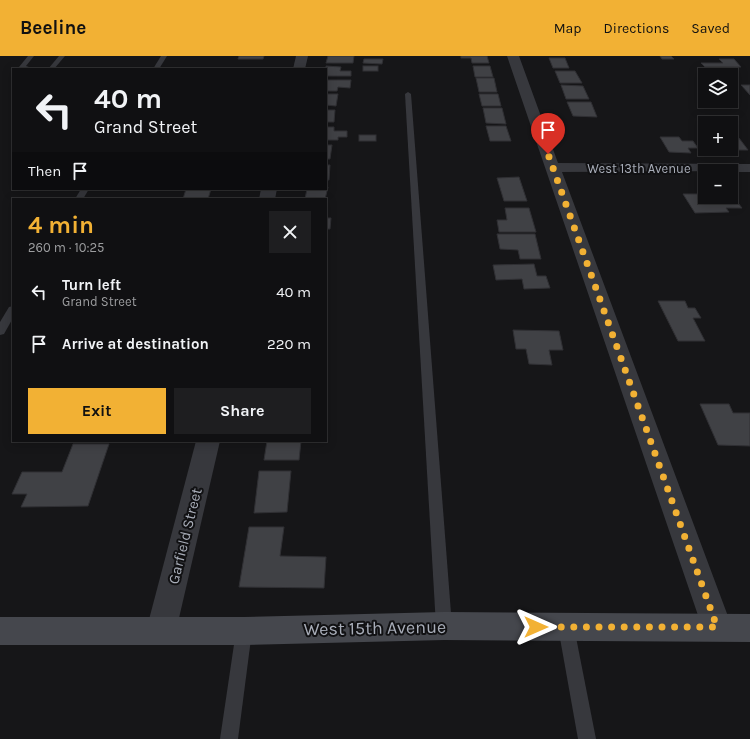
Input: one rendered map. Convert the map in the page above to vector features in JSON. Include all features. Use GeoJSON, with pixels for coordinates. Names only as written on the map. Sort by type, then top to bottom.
{"type":"FeatureCollection","features":[{"type":"Feature","properties":{"kind":"street"},"geometry":{"type":"LineString","coordinates":[[299,68],[302,56]]}},
{"type":"Feature","properties":{"kind":"street"},"geometry":{"type":"LineString","coordinates":[[513,56],[717,627]]}},
{"type":"Feature","properties":{"kind":"street","name":"West 13th Avenue"},"geometry":{"type":"LineString","coordinates":[[553,167],[750,168]]}},
{"type":"Feature","properties":{"kind":"street","name":"Garfield Street"},"geometry":{"type":"LineString","coordinates":[[161,631],[208,442]]}},
{"type":"Feature","properties":{"kind":"street","name":"West 15th Avenue"},"geometry":{"type":"LineString","coordinates":[[0,631],[244,631],[444,626],[750,628]]}},
{"type":"Feature","properties":{"kind":"lane"},"geometry":{"type":"LineString","coordinates":[[27,68],[22,67],[31,56]]}},
{"type":"Feature","properties":{"kind":"lane"},"geometry":{"type":"LineString","coordinates":[[52,68],[62,56]]}},
{"type":"Feature","properties":{"kind":"lane"},"geometry":{"type":"LineString","coordinates":[[157,68],[164,56]]}},
{"type":"Feature","properties":{"kind":"lane"},"geometry":{"type":"LineString","coordinates":[[408,94],[444,626]]}},
{"type":"Feature","properties":{"kind":"lane"},"geometry":{"type":"LineString","coordinates":[[0,330],[12,311]]}},
{"type":"Feature","properties":{"kind":"lane"},"geometry":{"type":"LineString","coordinates":[[566,627],[587,739]]}},
{"type":"Feature","properties":{"kind":"lane"},"geometry":{"type":"LineString","coordinates":[[230,739],[244,631]]}},
{"type":"Feature","properties":{"kind":"building"},"geometry":{"type":"Polygon","coordinates":[[[239,56],[264,56],[263,59],[238,59],[239,56]]]}},
{"type":"Feature","properties":{"kind":"building"},"geometry":{"type":"Polygon","coordinates":[[[328,56],[354,56],[353,63],[326,63],[328,56]]]}},
{"type":"Feature","properties":{"kind":"building"},"geometry":{"type":"Polygon","coordinates":[[[461,56],[487,56],[489,63],[472,63],[471,58],[461,58],[461,56]]]}},
{"type":"Feature","properties":{"kind":"building"},"geometry":{"type":"Polygon","coordinates":[[[660,56],[671,56],[674,59],[662,59],[660,56]]]}},
{"type":"Feature","properties":{"kind":"building"},"geometry":{"type":"Polygon","coordinates":[[[549,58],[565,58],[569,68],[553,68],[549,58]]]}},
{"type":"Feature","properties":{"kind":"building"},"geometry":{"type":"Polygon","coordinates":[[[364,59],[383,59],[382,64],[363,63],[364,59]]]}},
{"type":"Feature","properties":{"kind":"building"},"geometry":{"type":"Polygon","coordinates":[[[719,59],[734,59],[741,67],[705,67],[701,63],[723,63],[719,59]]]}},
{"type":"Feature","properties":{"kind":"building"},"geometry":{"type":"Polygon","coordinates":[[[326,66],[341,67],[340,71],[351,71],[351,76],[327,76],[326,66]]]}},
{"type":"Feature","properties":{"kind":"building"},"geometry":{"type":"Polygon","coordinates":[[[363,66],[378,66],[378,71],[363,71],[363,66]]]}},
{"type":"Feature","properties":{"kind":"building"},"geometry":{"type":"Polygon","coordinates":[[[473,66],[490,66],[493,77],[475,77],[473,66]]]}},
{"type":"Feature","properties":{"kind":"building"},"geometry":{"type":"Polygon","coordinates":[[[555,71],[575,71],[582,83],[560,83],[555,71]]]}},
{"type":"Feature","properties":{"kind":"building"},"geometry":{"type":"Polygon","coordinates":[[[476,78],[494,78],[497,92],[479,92],[476,78]]]}},
{"type":"Feature","properties":{"kind":"building"},"geometry":{"type":"Polygon","coordinates":[[[327,80],[351,80],[350,88],[338,87],[337,91],[327,91],[327,80]]]}},
{"type":"Feature","properties":{"kind":"building"},"geometry":{"type":"Polygon","coordinates":[[[561,85],[583,86],[589,99],[566,99],[561,85]]]}},
{"type":"Feature","properties":{"kind":"building"},"geometry":{"type":"Polygon","coordinates":[[[741,85],[750,85],[750,95],[741,85]]]}},
{"type":"Feature","properties":{"kind":"building"},"geometry":{"type":"Polygon","coordinates":[[[327,94],[338,94],[336,106],[327,105],[327,94]]]}},
{"type":"Feature","properties":{"kind":"building"},"geometry":{"type":"Polygon","coordinates":[[[479,94],[498,94],[501,106],[482,106],[479,94]]]}},
{"type":"Feature","properties":{"kind":"building"},"geometry":{"type":"Polygon","coordinates":[[[567,102],[591,102],[597,117],[573,116],[567,102]]]}},
{"type":"Feature","properties":{"kind":"building"},"geometry":{"type":"Polygon","coordinates":[[[483,108],[502,108],[506,124],[486,123],[483,108]]]}},
{"type":"Feature","properties":{"kind":"building"},"geometry":{"type":"Polygon","coordinates":[[[327,110],[335,110],[334,122],[327,122],[327,110]]]}},
{"type":"Feature","properties":{"kind":"building"},"geometry":{"type":"Polygon","coordinates":[[[486,126],[506,126],[511,141],[490,141],[486,126]]]}},
{"type":"Feature","properties":{"kind":"building"},"geometry":{"type":"Polygon","coordinates":[[[327,127],[334,127],[334,131],[347,131],[347,137],[338,137],[338,140],[327,140],[327,127]]]}},
{"type":"Feature","properties":{"kind":"building"},"geometry":{"type":"Polygon","coordinates":[[[359,135],[376,135],[376,141],[359,141],[359,135]]]}},
{"type":"Feature","properties":{"kind":"building"},"geometry":{"type":"Polygon","coordinates":[[[660,137],[679,137],[682,141],[693,141],[698,148],[688,148],[691,153],[669,152],[660,137]]]}},
{"type":"Feature","properties":{"kind":"building"},"geometry":{"type":"Polygon","coordinates":[[[738,138],[739,138],[748,150],[738,150],[738,138]]]}},
{"type":"Feature","properties":{"kind":"building"},"geometry":{"type":"Polygon","coordinates":[[[327,145],[332,145],[330,159],[327,159],[327,145]]]}},
{"type":"Feature","properties":{"kind":"building"},"geometry":{"type":"Polygon","coordinates":[[[327,165],[330,165],[329,180],[327,180],[327,165]]]}},
{"type":"Feature","properties":{"kind":"building"},"geometry":{"type":"Polygon","coordinates":[[[519,177],[527,201],[504,201],[497,178],[519,177]]]}},
{"type":"Feature","properties":{"kind":"building"},"geometry":{"type":"Polygon","coordinates":[[[328,187],[325,198],[305,198],[307,190],[327,190],[328,187]]]}},
{"type":"Feature","properties":{"kind":"building"},"geometry":{"type":"Polygon","coordinates":[[[186,190],[211,190],[208,198],[183,198],[186,190]]]}},
{"type":"Feature","properties":{"kind":"building"},"geometry":{"type":"Polygon","coordinates":[[[683,194],[698,194],[698,204],[738,203],[742,208],[726,208],[729,212],[695,213],[683,194]]]}},
{"type":"Feature","properties":{"kind":"building"},"geometry":{"type":"Polygon","coordinates":[[[505,208],[529,208],[536,232],[499,232],[497,220],[507,220],[505,208]]]}},
{"type":"Feature","properties":{"kind":"building"},"geometry":{"type":"Polygon","coordinates":[[[327,218],[331,218],[330,229],[327,229],[327,218]]]}},
{"type":"Feature","properties":{"kind":"building"},"geometry":{"type":"Polygon","coordinates":[[[497,234],[535,234],[541,259],[520,259],[518,250],[500,249],[497,234]]]}},
{"type":"Feature","properties":{"kind":"building"},"geometry":{"type":"Polygon","coordinates":[[[534,264],[537,276],[546,276],[550,288],[524,289],[522,279],[496,280],[493,265],[534,264]]]}},
{"type":"Feature","properties":{"kind":"building"},"geometry":{"type":"Polygon","coordinates":[[[658,301],[685,301],[688,308],[695,308],[701,318],[693,318],[705,341],[678,341],[658,301]]]}},
{"type":"Feature","properties":{"kind":"building"},"geometry":{"type":"Polygon","coordinates":[[[513,330],[559,331],[563,350],[549,350],[552,365],[529,364],[526,349],[516,349],[513,330]]]}},
{"type":"Feature","properties":{"kind":"building"},"geometry":{"type":"Polygon","coordinates":[[[700,404],[729,404],[733,413],[750,413],[750,446],[718,445],[700,404]]]}},
{"type":"Feature","properties":{"kind":"building"},"geometry":{"type":"Polygon","coordinates":[[[267,442],[301,442],[299,460],[264,460],[267,442]]]}},
{"type":"Feature","properties":{"kind":"building"},"geometry":{"type":"Polygon","coordinates":[[[73,444],[109,444],[88,506],[21,507],[27,494],[12,494],[22,472],[62,472],[73,444]]]}},
{"type":"Feature","properties":{"kind":"building"},"geometry":{"type":"Polygon","coordinates":[[[259,471],[291,471],[287,512],[254,513],[259,471]]]}},
{"type":"Feature","properties":{"kind":"building"},"geometry":{"type":"Polygon","coordinates":[[[249,527],[284,527],[280,556],[326,557],[324,588],[239,587],[249,527]]]}},
{"type":"Feature","properties":{"kind":"route"},"geometry":{"type":"LineString","coordinates":[[536,627],[717,627],[548,154]]}}]}
